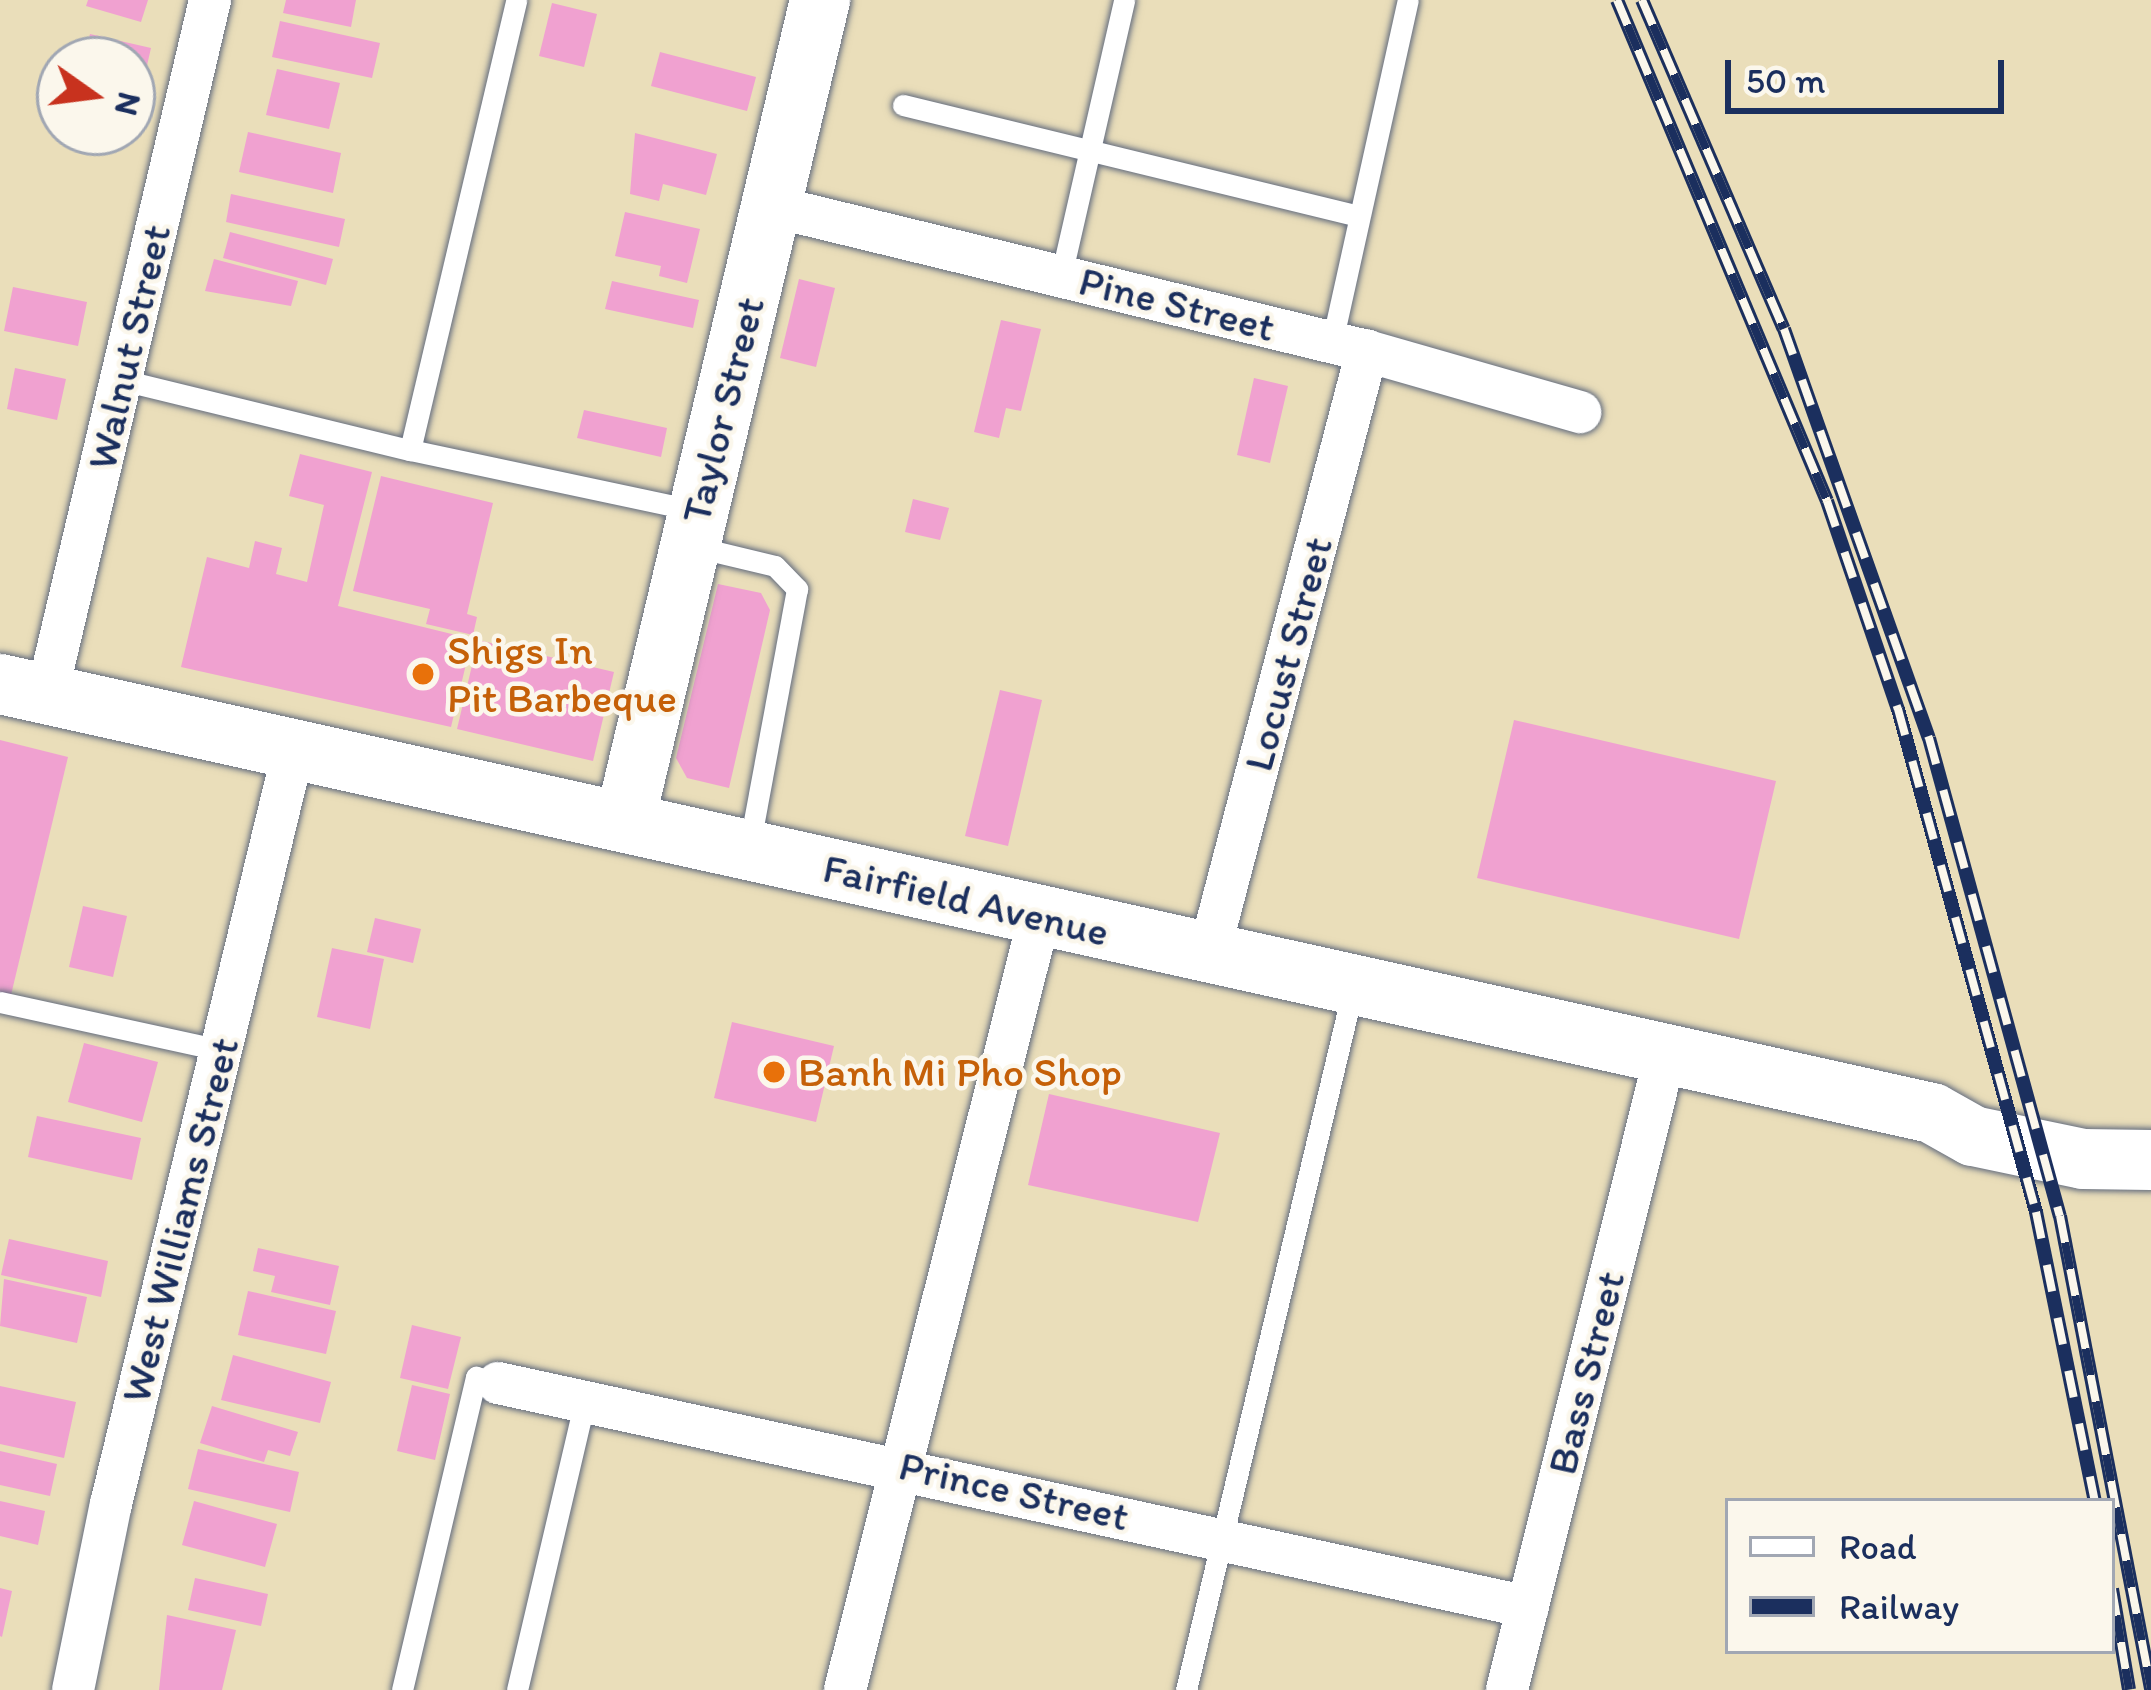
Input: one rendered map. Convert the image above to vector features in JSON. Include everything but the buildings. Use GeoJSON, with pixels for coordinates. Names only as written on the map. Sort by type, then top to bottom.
{"type":"FeatureCollection","features":[{"type":"Feature","properties":{"kind":"main road","name":"Taylor Street"},"geometry":{"type":"LineString","coordinates":[[625,820],[820,0]]}},
{"type":"Feature","properties":{"kind":"main road","name":"Fairfield Avenue"},"geometry":{"type":"LineString","coordinates":[[23,689],[293,752],[625,820],[1208,957],[1933,1113],[1973,1136],[2083,1160],[2138,1158]]}},
{"type":"Feature","properties":{"kind":"street","name":"Walnut Street"},"geometry":{"type":"LineString","coordinates":[[23,689],[122,380],[210,0]]}},
{"type":"Feature","properties":{"kind":"street","name":"Pine Street"},"geometry":{"type":"LineString","coordinates":[[771,206],[1350,346],[1580,412]]}},
{"type":"Feature","properties":{"kind":"street","name":"Locust Street"},"geometry":{"type":"LineString","coordinates":[[1208,957],[1350,346]]}},
{"type":"Feature","properties":{"kind":"street","name":"West Williams Street"},"geometry":{"type":"LineString","coordinates":[[73,1690],[140,1387],[293,752]]}},
{"type":"Feature","properties":{"kind":"street"},"geometry":{"type":"LineString","coordinates":[[845,1690],[1039,918]]}},
{"type":"Feature","properties":{"kind":"street","name":"Bass Street"},"geometry":{"type":"LineString","coordinates":[[1507,1690],[1665,1056]]}},
{"type":"Feature","properties":{"kind":"street","name":"Prince Street"},"geometry":{"type":"LineString","coordinates":[[498,1383],[900,1465],[1528,1607]]}},
{"type":"Feature","properties":{"kind":"lane"},"geometry":{"type":"LineString","coordinates":[[410,450],[516,0]]}},
{"type":"Feature","properties":{"kind":"lane"},"geometry":{"type":"LineString","coordinates":[[1060,276],[1124,0]]}},
{"type":"Feature","properties":{"kind":"lane"},"geometry":{"type":"LineString","coordinates":[[1350,346],[1359,216],[1408,0]]}},
{"type":"Feature","properties":{"kind":"lane"},"geometry":{"type":"LineString","coordinates":[[903,104],[1359,216]]}},
{"type":"Feature","properties":{"kind":"lane"},"geometry":{"type":"LineString","coordinates":[[122,380],[410,450],[694,528],[775,566],[797,589],[748,849]]}},
{"type":"Feature","properties":{"kind":"lane"},"geometry":{"type":"LineString","coordinates":[[1186,1690],[1226,1539],[1353,988]]}},
{"type":"Feature","properties":{"kind":"lane"},"geometry":{"type":"LineString","coordinates":[[0,1003],[221,1050]]}},
{"type":"Feature","properties":{"kind":"lane"},"geometry":{"type":"LineString","coordinates":[[402,1690],[476,1377],[498,1383]]}},
{"type":"Feature","properties":{"kind":"lane"},"geometry":{"type":"LineString","coordinates":[[517,1690],[585,1400]]}},
{"type":"Feature","properties":{"kind":"railway"},"geometry":{"type":"LineString","coordinates":[[1617,0],[1827,501],[1898,709],[2036,1212],[2094,1498]]}},
{"type":"Feature","properties":{"kind":"railway"},"geometry":{"type":"LineString","coordinates":[[1642,0],[1784,329],[1929,738],[2060,1216],[2114,1498]]}},
{"type":"Feature","properties":{"kind":"railway"},"geometry":{"type":"LineString","coordinates":[[2115,1502],[2151,1690]]}},
{"type":"Feature","properties":{"kind":"railway"},"geometry":{"type":"LineString","coordinates":[[2115,1607],[2129,1690]]}},
{"type":"Feature","properties":{"kind":"place","name":"Shigs In Pit Barbeque"},"geometry":{"type":"Point","coordinates":[423,674]}},
{"type":"Feature","properties":{"kind":"place","name":"Banh Mi Pho Shop"},"geometry":{"type":"Point","coordinates":[774,1072]}}]}
